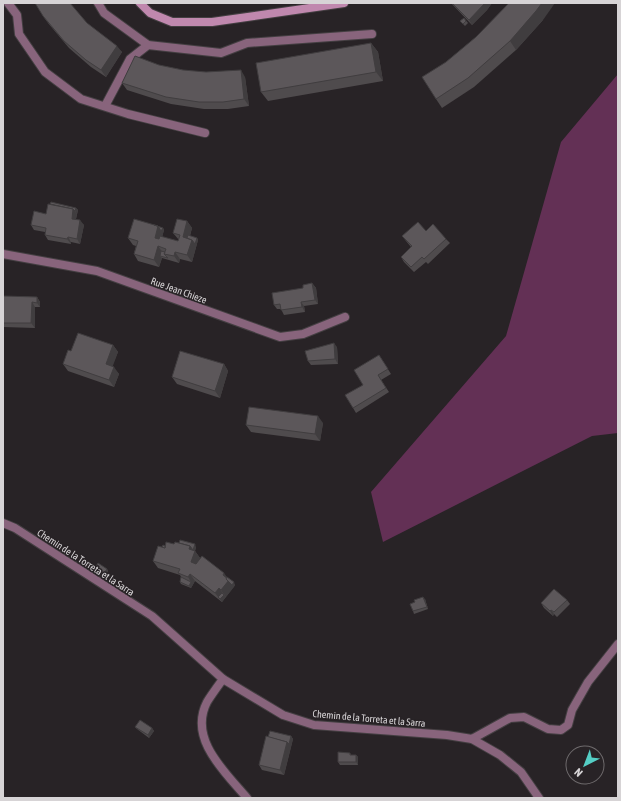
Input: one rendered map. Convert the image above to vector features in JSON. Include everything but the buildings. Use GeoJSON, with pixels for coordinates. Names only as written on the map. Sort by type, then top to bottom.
{"type":"FeatureCollection","features":[{"type":"Feature","properties":{"kind":"main road"},"geometry":{"type":"LineString","coordinates":[[140,3],[150,13],[172,22],[212,22],[344,3]]}},
{"type":"Feature","properties":{"kind":"street"},"geometry":{"type":"LineString","coordinates":[[8,3],[17,15],[19,34],[44,72],[81,99],[128,114],[205,133]]}},
{"type":"Feature","properties":{"kind":"street"},"geometry":{"type":"LineString","coordinates":[[98,3],[104,13],[148,44],[221,53],[247,43],[372,34]]}},
{"type":"Feature","properties":{"kind":"street"},"geometry":{"type":"LineString","coordinates":[[105,106],[130,59],[148,44]]}},
{"type":"Feature","properties":{"kind":"street","name":"Rue Jean Chieze"},"geometry":{"type":"LineString","coordinates":[[3,254],[97,271],[280,337],[303,334],[345,317]]}},
{"type":"Feature","properties":{"kind":"street","name":"Chemin de la Torreta et la Sarra"},"geometry":{"type":"LineString","coordinates":[[3,523],[15,528],[152,616],[223,678],[284,715],[314,725],[447,735],[472,739]]}},
{"type":"Feature","properties":{"kind":"street"},"geometry":{"type":"LineString","coordinates":[[472,739],[510,718],[524,717],[548,729],[561,730],[568,725],[572,710],[588,682],[618,644]]}},
{"type":"Feature","properties":{"kind":"street"},"geometry":{"type":"LineString","coordinates":[[223,678],[207,703],[202,721],[204,739],[213,757],[247,798]]}},
{"type":"Feature","properties":{"kind":"street"},"geometry":{"type":"LineString","coordinates":[[472,739],[500,755],[521,772],[539,798]]}},
{"type":"Feature","properties":{"kind":"shaded area"},"geometry":{"type":"Polygon","coordinates":[[[618,74],[618,433],[592,436],[383,542],[371,492],[506,336],[561,142],[618,74]]]}}]}
